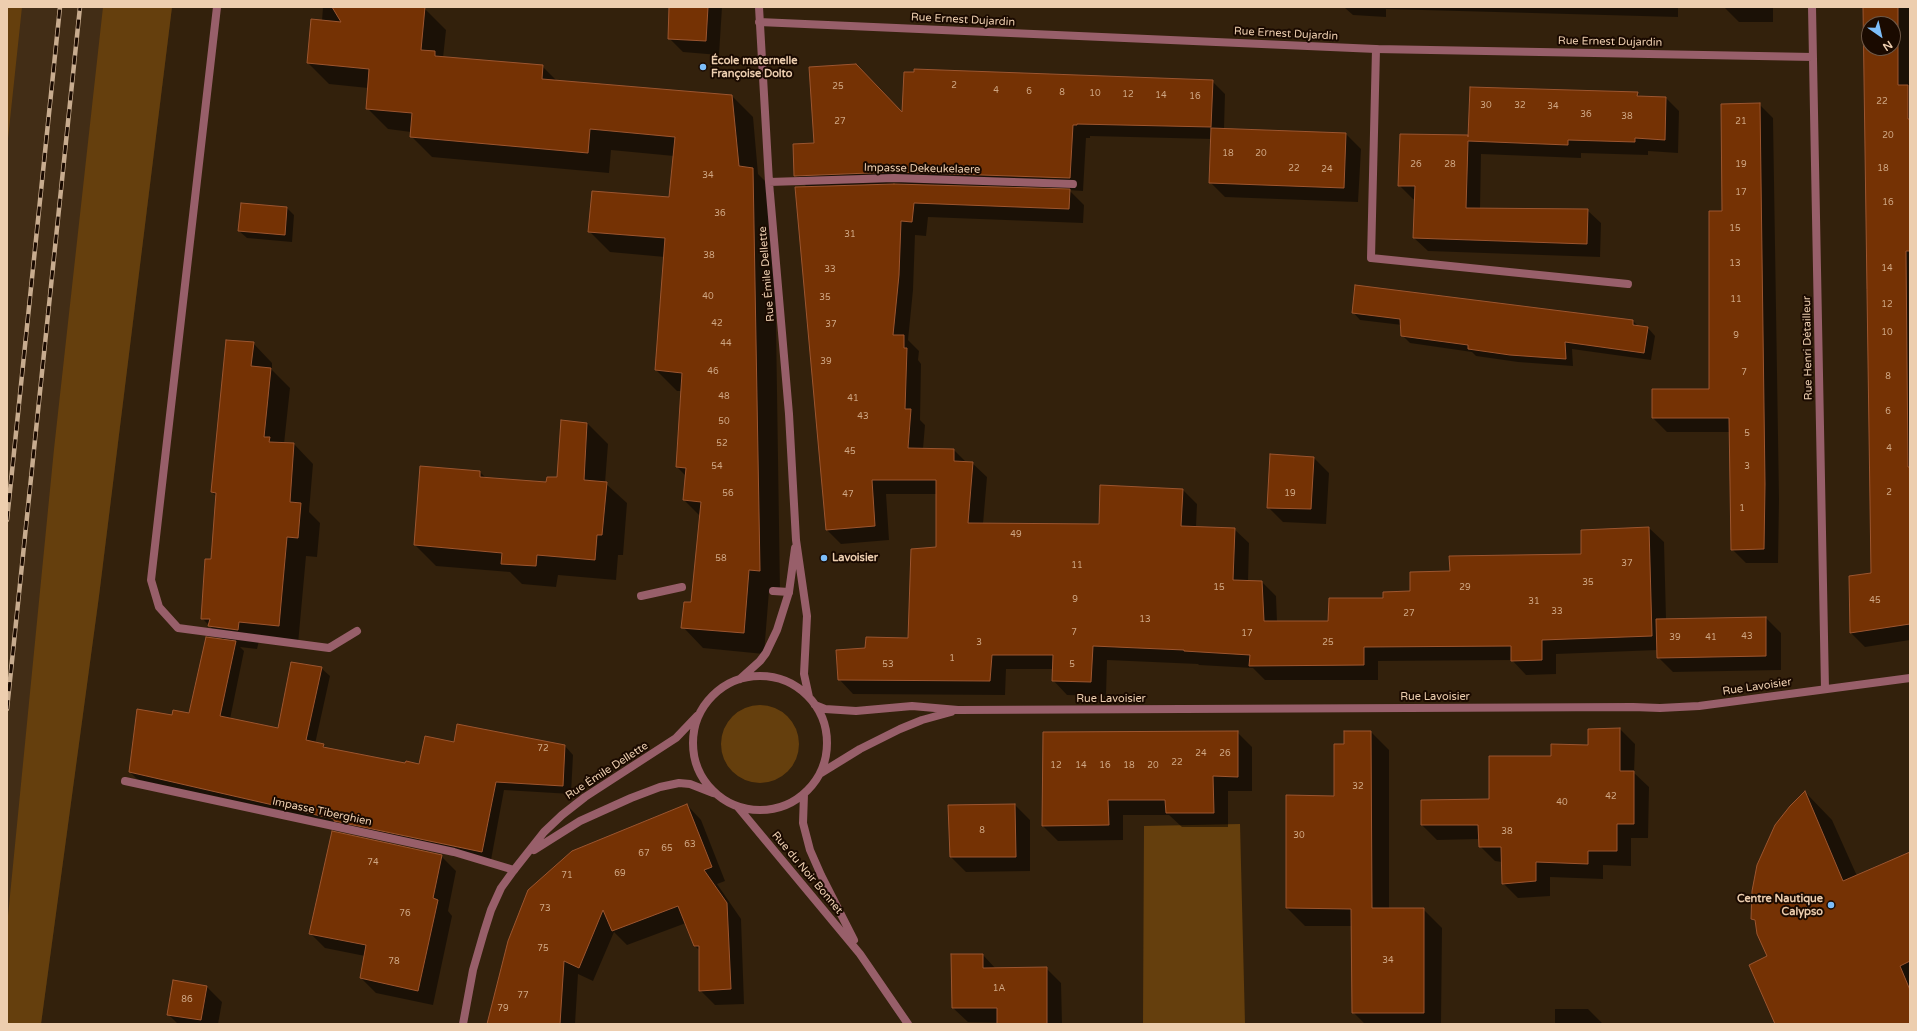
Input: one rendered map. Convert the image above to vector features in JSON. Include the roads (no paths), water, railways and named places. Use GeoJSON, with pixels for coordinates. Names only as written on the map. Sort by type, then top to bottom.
{"type":"FeatureCollection","features":[{"type":"Feature","properties":{"kind":"street"},"geometry":{"type":"LineString","coordinates":[[217,7],[151,580],[159,607],[178,628],[329,648],[357,631]]}},
{"type":"Feature","properties":{"kind":"street","name":"Rue Émile Dellette"},"geometry":{"type":"LineString","coordinates":[[759,7],[769,182],[787,391],[796,540],[807,616],[804,674],[809,698]]}},
{"type":"Feature","properties":{"kind":"street","name":"Rue Henri Détailleur"},"geometry":{"type":"LineString","coordinates":[[1812,7],[1825,689]]}},
{"type":"Feature","properties":{"kind":"street","name":"Rue Ernest Dujardin"},"geometry":{"type":"LineString","coordinates":[[759,22],[1376,49],[1813,57]]}},
{"type":"Feature","properties":{"kind":"street"},"geometry":{"type":"LineString","coordinates":[[1376,49],[1371,258],[1628,284]]}},
{"type":"Feature","properties":{"kind":"street","name":"Impasse Dekeukelaere"},"geometry":{"type":"LineString","coordinates":[[769,182],[894,178],[1073,184]]}},
{"type":"Feature","properties":{"kind":"street","name":"Rue Émile Dellette"},"geometry":{"type":"LineString","coordinates":[[738,680],[760,661],[766,653],[782,616],[789,592],[796,540]]}},
{"type":"Feature","properties":{"kind":"street"},"geometry":{"type":"LineString","coordinates":[[641,596],[682,587]]}},
{"type":"Feature","properties":{"kind":"street"},"geometry":{"type":"LineString","coordinates":[[773,591],[789,592]]}},
{"type":"Feature","properties":{"kind":"street"},"geometry":{"type":"LineString","coordinates":[[757,677],[776,678],[794,685],[809,698],[815,705],[823,721],[827,738],[826,756],[820,773],[816,781],[804,794],[790,804],[773,809],[755,810],[737,806],[717,795],[704,781],[694,755],[693,746],[695,727],[703,710],[721,689],[738,680],[757,677]]}},
{"type":"Feature","properties":{"kind":"street","name":"Rue Lavoisier"},"geometry":{"type":"LineString","coordinates":[[815,705],[825,709],[851,711],[912,706],[958,710],[1660,708],[1699,706],[1910,678]]}},
{"type":"Feature","properties":{"kind":"street","name":"Rue Émile Dellette"},"geometry":{"type":"LineString","coordinates":[[463,1024],[474,970],[489,917],[501,888],[514,870],[544,832],[562,814],[585,797],[676,738],[703,710]]}},
{"type":"Feature","properties":{"kind":"street","name":"Rue Lavoisier"},"geometry":{"type":"LineString","coordinates":[[820,773],[854,752],[900,729],[922,720],[958,710]]}},
{"type":"Feature","properties":{"kind":"street","name":"Impasse Tiberghien"},"geometry":{"type":"LineString","coordinates":[[125,781],[454,852],[514,870]]}},
{"type":"Feature","properties":{"kind":"street","name":"Rue Émile Dellette"},"geometry":{"type":"LineString","coordinates":[[528,853],[580,821],[631,798],[660,788],[679,783],[690,784],[717,795]]}},
{"type":"Feature","properties":{"kind":"street","name":"Rue du Noir Bonnet"},"geometry":{"type":"LineString","coordinates":[[804,794],[803,823],[810,850],[860,954]]}},
{"type":"Feature","properties":{"kind":"street","name":"Rue du Noir Bonnet"},"geometry":{"type":"LineString","coordinates":[[737,806],[860,954],[908,1024]]}},
{"type":"Feature","properties":{"kind":"railway"},"geometry":{"type":"LineString","coordinates":[[7,520],[60,7]]}},
{"type":"Feature","properties":{"kind":"railway"},"geometry":{"type":"LineString","coordinates":[[7,709],[80,7]]}},
{"type":"Feature","properties":{"kind":"place","name":"École maternelle Françoise Dolto"},"geometry":{"type":"Point","coordinates":[703,67]}},
{"type":"Feature","properties":{"kind":"place","name":"Lavoisier"},"geometry":{"type":"Point","coordinates":[824,558]}},
{"type":"Feature","properties":{"kind":"place","name":"Centre Nautique Calypso"},"geometry":{"type":"Point","coordinates":[1831,905]}}]}
